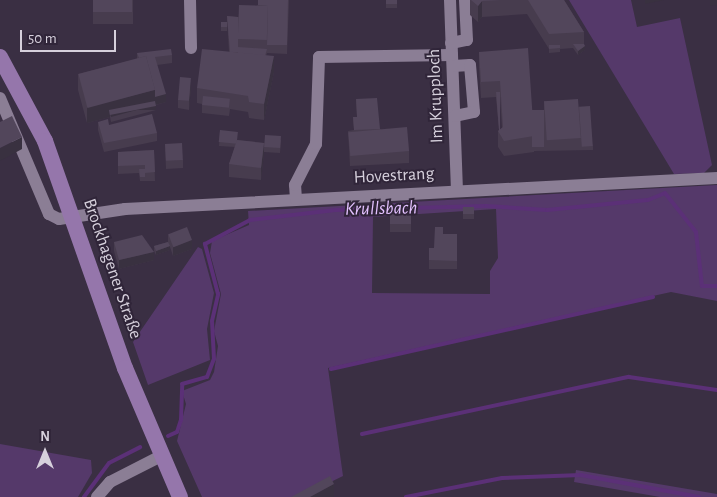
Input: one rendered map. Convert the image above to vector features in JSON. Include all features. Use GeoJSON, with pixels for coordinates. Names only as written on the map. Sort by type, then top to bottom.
{"type":"FeatureCollection","features":[{"type":"Feature","properties":{"kind":"main road","name":"Brockhagener Straße"},"geometry":{"type":"LineString","coordinates":[[0,57],[45,141],[74,217],[125,368],[180,497]]}},
{"type":"Feature","properties":{"kind":"street"},"geometry":{"type":"LineString","coordinates":[[190,0],[191,48]]}},
{"type":"Feature","properties":{"kind":"street","name":"Im Krupploch"},"geometry":{"type":"LineString","coordinates":[[450,0],[457,191]]}},
{"type":"Feature","properties":{"kind":"street"},"geometry":{"type":"LineString","coordinates":[[452,54],[467,40],[465,0]]}},
{"type":"Feature","properties":{"kind":"street"},"geometry":{"type":"LineString","coordinates":[[296,199],[295,185],[316,144],[319,57],[452,54],[470,64],[474,112],[455,116]]}},
{"type":"Feature","properties":{"kind":"street","name":"Hovestrang"},"geometry":{"type":"LineString","coordinates":[[0,98],[49,214],[59,220],[125,208],[717,178]]}},
{"type":"Feature","properties":{"kind":"street"},"geometry":{"type":"LineString","coordinates":[[97,497],[110,482],[161,456]]}},
{"type":"Feature","properties":{"kind":"shaded area"},"geometry":{"type":"Polygon","coordinates":[[[569,0],[631,0],[637,27],[680,18],[712,165],[704,173],[674,174],[569,0]]]}},
{"type":"Feature","properties":{"kind":"shaded area"},"geometry":{"type":"Polygon","coordinates":[[[717,185],[717,301],[671,292],[328,368],[343,476],[300,497],[202,497],[177,441],[186,404],[182,391],[210,380],[214,372],[218,346],[214,331],[221,294],[210,253],[212,241],[249,225],[248,211],[717,185]],[[496,209],[373,217],[372,293],[490,294],[490,271],[498,258],[496,209]]]}},
{"type":"Feature","properties":{"kind":"shaded area"},"geometry":{"type":"Polygon","coordinates":[[[198,247],[202,249],[214,293],[207,329],[210,360],[148,385],[133,342],[198,247]]]}},
{"type":"Feature","properties":{"kind":"shaded area"},"geometry":{"type":"Polygon","coordinates":[[[0,444],[91,460],[92,473],[78,497],[0,497],[0,444]]]}},
{"type":"Feature","properties":{"kind":"shaded area"},"geometry":{"type":"Polygon","coordinates":[[[576,470],[717,494],[717,497],[660,497],[574,482],[576,470]]]}},
{"type":"Feature","properties":{"kind":"building"},"geometry":{"type":"Polygon","coordinates":[[[93,0],[132,0],[132,12],[93,12],[93,0]]]}},
{"type":"Feature","properties":{"kind":"building"},"geometry":{"type":"Polygon","coordinates":[[[258,0],[288,0],[287,45],[267,45],[268,6],[258,5],[258,0]]]}},
{"type":"Feature","properties":{"kind":"building"},"geometry":{"type":"Polygon","coordinates":[[[386,0],[397,0],[397,4],[386,4],[386,0]]]}},
{"type":"Feature","properties":{"kind":"building"},"geometry":{"type":"Polygon","coordinates":[[[471,0],[501,0],[482,1],[478,6],[471,0]]]}},
{"type":"Feature","properties":{"kind":"building"},"geometry":{"type":"Polygon","coordinates":[[[528,0],[564,0],[584,32],[549,34],[528,0]]]}},
{"type":"Feature","properties":{"kind":"building"},"geometry":{"type":"Polygon","coordinates":[[[239,5],[268,6],[267,40],[238,39],[239,5]]]}},
{"type":"Feature","properties":{"kind":"building"},"geometry":{"type":"Polygon","coordinates":[[[227,16],[238,17],[238,52],[230,52],[227,16]]]}},
{"type":"Feature","properties":{"kind":"building"},"geometry":{"type":"Polygon","coordinates":[[[221,22],[227,22],[227,27],[221,27],[221,22]]]}},
{"type":"Feature","properties":{"kind":"building"},"geometry":{"type":"Polygon","coordinates":[[[573,44],[584,44],[585,46],[578,51],[573,44]]]}},
{"type":"Feature","properties":{"kind":"building"},"geometry":{"type":"Polygon","coordinates":[[[549,45],[560,45],[560,48],[549,49],[549,45]]]}},
{"type":"Feature","properties":{"kind":"building"},"geometry":{"type":"Polygon","coordinates":[[[238,47],[267,49],[265,56],[238,53],[238,47]]]}},
{"type":"Feature","properties":{"kind":"building"},"geometry":{"type":"Polygon","coordinates":[[[528,48],[534,136],[504,141],[498,131],[503,127],[500,81],[481,82],[479,52],[528,48]]]}},
{"type":"Feature","properties":{"kind":"building"},"geometry":{"type":"Polygon","coordinates":[[[171,49],[172,55],[155,57],[166,94],[155,97],[155,90],[146,56],[139,58],[137,53],[171,49]]]}},
{"type":"Feature","properties":{"kind":"building"},"geometry":{"type":"Polygon","coordinates":[[[202,49],[274,56],[264,104],[249,102],[248,96],[197,88],[202,49]]]}},
{"type":"Feature","properties":{"kind":"building"},"geometry":{"type":"Polygon","coordinates":[[[146,56],[155,90],[87,108],[78,74],[146,56]]]}},
{"type":"Feature","properties":{"kind":"building"},"geometry":{"type":"Polygon","coordinates":[[[180,77],[191,78],[189,101],[178,100],[180,77]]]}},
{"type":"Feature","properties":{"kind":"building"},"geometry":{"type":"Polygon","coordinates":[[[496,92],[500,92],[500,130],[499,130],[496,92]]]}},
{"type":"Feature","properties":{"kind":"building"},"geometry":{"type":"Polygon","coordinates":[[[203,96],[230,99],[229,108],[202,105],[203,96]]]}},
{"type":"Feature","properties":{"kind":"building"},"geometry":{"type":"Polygon","coordinates":[[[377,98],[380,129],[354,130],[353,117],[357,117],[356,99],[377,98]]]}},
{"type":"Feature","properties":{"kind":"building"},"geometry":{"type":"Polygon","coordinates":[[[578,99],[581,138],[547,140],[544,101],[578,99]]]}},
{"type":"Feature","properties":{"kind":"building"},"geometry":{"type":"Polygon","coordinates":[[[155,101],[156,106],[110,115],[109,110],[155,101]]]}},
{"type":"Feature","properties":{"kind":"building"},"geometry":{"type":"Polygon","coordinates":[[[590,106],[593,146],[582,147],[579,107],[590,106]]]}},
{"type":"Feature","properties":{"kind":"building"},"geometry":{"type":"Polygon","coordinates":[[[532,110],[544,110],[544,147],[532,147],[532,110]]]}},
{"type":"Feature","properties":{"kind":"building"},"geometry":{"type":"Polygon","coordinates":[[[152,114],[157,133],[104,143],[98,122],[108,119],[109,125],[152,114]]]}},
{"type":"Feature","properties":{"kind":"building"},"geometry":{"type":"Polygon","coordinates":[[[12,116],[22,137],[0,148],[0,122],[12,116]]]}},
{"type":"Feature","properties":{"kind":"building"},"geometry":{"type":"Polygon","coordinates":[[[407,127],[409,151],[350,156],[348,132],[407,127]]]}},
{"type":"Feature","properties":{"kind":"building"},"geometry":{"type":"Polygon","coordinates":[[[220,130],[238,132],[237,144],[219,142],[220,130]]]}},
{"type":"Feature","properties":{"kind":"building"},"geometry":{"type":"Polygon","coordinates":[[[265,135],[281,136],[280,148],[264,147],[265,135]]]}},
{"type":"Feature","properties":{"kind":"building"},"geometry":{"type":"Polygon","coordinates":[[[237,140],[264,143],[261,168],[229,164],[237,140]]]}},
{"type":"Feature","properties":{"kind":"building"},"geometry":{"type":"Polygon","coordinates":[[[182,143],[183,160],[166,161],[165,144],[182,143]]]}},
{"type":"Feature","properties":{"kind":"building"},"geometry":{"type":"Polygon","coordinates":[[[154,150],[155,172],[145,173],[145,165],[118,166],[118,152],[154,150]]]}},
{"type":"Feature","properties":{"kind":"building"},"geometry":{"type":"Polygon","coordinates":[[[139,169],[145,169],[145,177],[140,177],[139,169]]]}},
{"type":"Feature","properties":{"kind":"building"},"geometry":{"type":"Polygon","coordinates":[[[463,207],[474,207],[474,214],[463,214],[463,207]]]}},
{"type":"Feature","properties":{"kind":"building"},"geometry":{"type":"Polygon","coordinates":[[[390,212],[411,212],[411,224],[390,224],[390,212]]]}},
{"type":"Feature","properties":{"kind":"building"},"geometry":{"type":"Polygon","coordinates":[[[187,227],[192,240],[173,247],[168,234],[187,227]]]}},
{"type":"Feature","properties":{"kind":"building"},"geometry":{"type":"Polygon","coordinates":[[[435,227],[443,227],[443,234],[457,234],[457,261],[429,260],[429,248],[434,248],[435,227]]]}},
{"type":"Feature","properties":{"kind":"building"},"geometry":{"type":"Polygon","coordinates":[[[142,235],[154,252],[119,260],[114,242],[142,235]]]}},
{"type":"Feature","properties":{"kind":"building"},"geometry":{"type":"Polygon","coordinates":[[[168,242],[170,246],[156,251],[154,246],[168,242]]]}},
{"type":"Feature","properties":{"kind":"building"},"geometry":{"type":"Polygon","coordinates":[[[330,476],[334,484],[310,497],[291,497],[330,476]]]}},
{"type":"Feature","properties":{"kind":"waterway","name":"Krullsbach"},"geometry":{"type":"LineString","coordinates":[[168,436],[177,432],[181,420],[182,384],[207,377],[214,359],[212,321],[218,294],[205,244],[250,220],[335,210],[486,206],[547,210],[648,200],[665,193],[696,232],[702,286],[717,286]]}},
{"type":"Feature","properties":{"kind":"waterway"},"geometry":{"type":"LineString","coordinates":[[331,369],[653,297]]}},
{"type":"Feature","properties":{"kind":"waterway"},"geometry":{"type":"LineString","coordinates":[[362,434],[629,377],[717,390]]}},
{"type":"Feature","properties":{"kind":"waterway","name":"Krullsbach"},"geometry":{"type":"LineString","coordinates":[[84,497],[109,463],[140,447]]}},
{"type":"Feature","properties":{"kind":"waterway"},"geometry":{"type":"LineString","coordinates":[[406,497],[502,478],[581,475],[699,497]]}}]}
